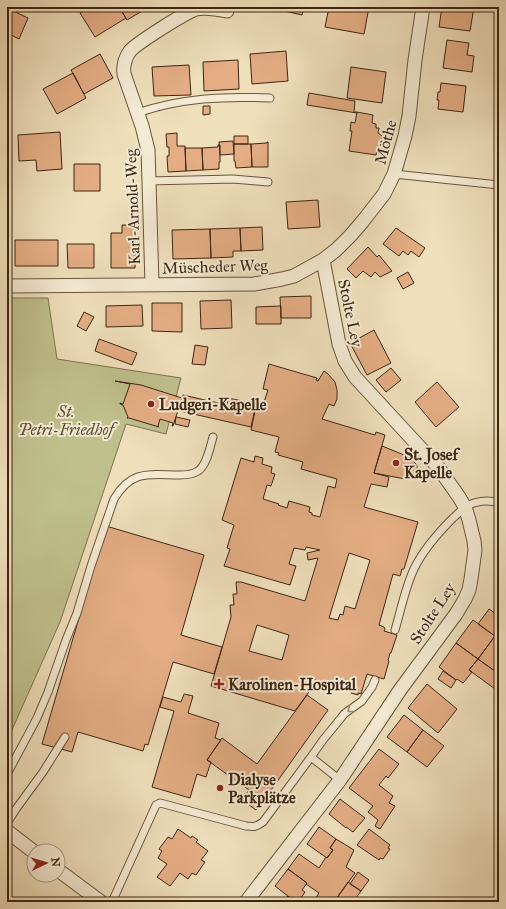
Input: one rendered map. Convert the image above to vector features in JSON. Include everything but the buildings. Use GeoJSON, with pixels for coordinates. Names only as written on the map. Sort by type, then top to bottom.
{"type":"FeatureCollection","features":[{"type":"Feature","properties":{"kind":"street","name":"Möthe"},"geometry":{"type":"LineString","coordinates":[[323,260],[336,250],[363,221],[384,194],[394,174],[409,116],[423,7]]}},
{"type":"Feature","properties":{"kind":"street","name":"Karl-Arnold-Weg"},"geometry":{"type":"LineString","coordinates":[[152,285],[148,150],[142,126],[123,69],[126,58],[132,48],[190,11],[204,8],[227,11]]}},
{"type":"Feature","properties":{"kind":"street","name":"Müscheder Weg"},"geometry":{"type":"LineString","coordinates":[[7,286],[247,284],[267,282],[294,276],[323,260]]}},
{"type":"Feature","properties":{"kind":"street","name":"Stolte Ley"},"geometry":{"type":"LineString","coordinates":[[246,902],[340,780],[400,690],[456,614],[465,599],[472,579],[474,550],[473,532],[465,507],[438,467],[360,383],[347,365],[341,353],[323,260]]}},
{"type":"Feature","properties":{"kind":"street"},"geometry":{"type":"LineString","coordinates":[[7,831],[26,846]]}},
{"type":"Feature","properties":{"kind":"street"},"geometry":{"type":"LineString","coordinates":[[66,876],[102,902]]}},
{"type":"Feature","properties":{"kind":"lane"},"geometry":{"type":"LineString","coordinates":[[137,113],[158,107],[200,99],[240,97],[270,98]]}},
{"type":"Feature","properties":{"kind":"lane"},"geometry":{"type":"LineString","coordinates":[[394,174],[499,185]]}},
{"type":"Feature","properties":{"kind":"lane"},"geometry":{"type":"LineString","coordinates":[[150,181],[233,179],[268,182]]}},
{"type":"Feature","properties":{"kind":"lane"},"geometry":{"type":"LineString","coordinates":[[7,774],[37,718],[48,692],[66,640],[77,614],[91,566],[114,499],[125,484],[139,476],[184,475],[198,471],[208,457],[213,437]]}},
{"type":"Feature","properties":{"kind":"lane"},"geometry":{"type":"LineString","coordinates":[[395,630],[414,569],[434,539],[465,507],[486,500],[499,503]]}},
{"type":"Feature","properties":{"kind":"lane"},"geometry":{"type":"LineString","coordinates":[[112,902],[156,804],[160,803],[246,826],[257,826],[263,822],[344,714],[362,701],[375,680]]}},
{"type":"Feature","properties":{"kind":"lane"},"geometry":{"type":"LineString","coordinates":[[7,823],[44,772],[65,737]]}},
{"type":"Feature","properties":{"kind":"lane"},"geometry":{"type":"LineString","coordinates":[[311,757],[340,780]]}},
{"type":"Feature","properties":{"kind":"green space","name":"St. Petri-Friedhof"},"geometry":{"type":"Polygon","coordinates":[[[7,298],[48,298],[57,359],[181,378],[166,434],[126,424],[60,622],[7,741],[7,298]]]}},
{"type":"Feature","properties":{"kind":"place","name":"Ludgeri-Kapelle"},"geometry":{"type":"Point","coordinates":[151,404]}},
{"type":"Feature","properties":{"kind":"place","name":"St. Josef Kapelle"},"geometry":{"type":"Point","coordinates":[396,463]}},
{"type":"Feature","properties":{"kind":"place","name":"Karolinen-Hospital"},"geometry":{"type":"Point","coordinates":[219,684]}},
{"type":"Feature","properties":{"kind":"place","name":"Dialyse Parkplätze"},"geometry":{"type":"Point","coordinates":[220,788]}}]}
